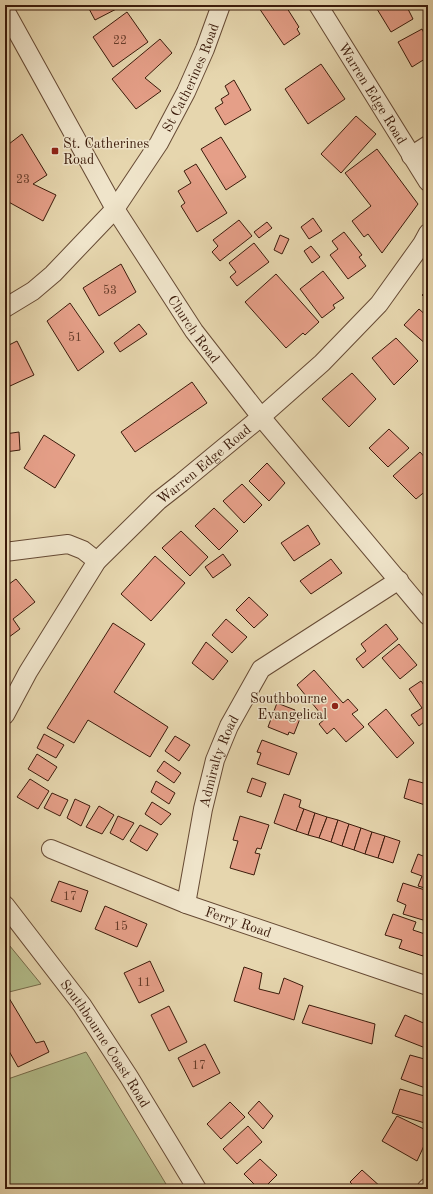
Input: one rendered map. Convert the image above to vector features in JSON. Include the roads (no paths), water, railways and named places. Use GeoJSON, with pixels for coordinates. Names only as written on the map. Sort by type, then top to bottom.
{"type":"FeatureCollection","features":[{"type":"Feature","properties":{"kind":"street","name":"St Catherines Road"},"geometry":{"type":"LineString","coordinates":[[5,308],[33,291],[52,274],[115,209],[159,143],[186,92],[205,49],[221,5]]}},
{"type":"Feature","properties":{"kind":"street","name":"Warren Edge Road"},"geometry":{"type":"LineString","coordinates":[[318,5],[428,182]]}},
{"type":"Feature","properties":{"kind":"street","name":"Church Road"},"geometry":{"type":"LineString","coordinates":[[5,10],[115,209],[194,331],[261,417],[428,616]]}},
{"type":"Feature","properties":{"kind":"street"},"geometry":{"type":"LineString","coordinates":[[411,156],[428,145]]}},
{"type":"Feature","properties":{"kind":"street","name":"Warren Edge Road"},"geometry":{"type":"LineString","coordinates":[[5,715],[28,672],[97,561],[158,501],[261,417],[322,364],[379,304],[426,242]]}},
{"type":"Feature","properties":{"kind":"street"},"geometry":{"type":"LineString","coordinates":[[5,552],[68,544],[83,550],[97,561]]}},
{"type":"Feature","properties":{"kind":"street","name":"Admiralty Road"},"geometry":{"type":"LineString","coordinates":[[186,904],[203,809],[215,760],[229,726],[261,669],[399,580]]}},
{"type":"Feature","properties":{"kind":"street","name":"Ferry Road"},"geometry":{"type":"LineString","coordinates":[[51,849],[186,904],[428,986]]}},
{"type":"Feature","properties":{"kind":"street","name":"Southbourne Coast Road"},"geometry":{"type":"LineString","coordinates":[[5,904],[82,1005],[129,1077],[197,1189]]}},
{"type":"Feature","properties":{"kind":"place","name":"St. Catherines Road"},"geometry":{"type":"Point","coordinates":[55,151]}},
{"type":"Feature","properties":{"kind":"place","name":"Southbourne Evangelical"},"geometry":{"type":"Point","coordinates":[335,706]}}]}
